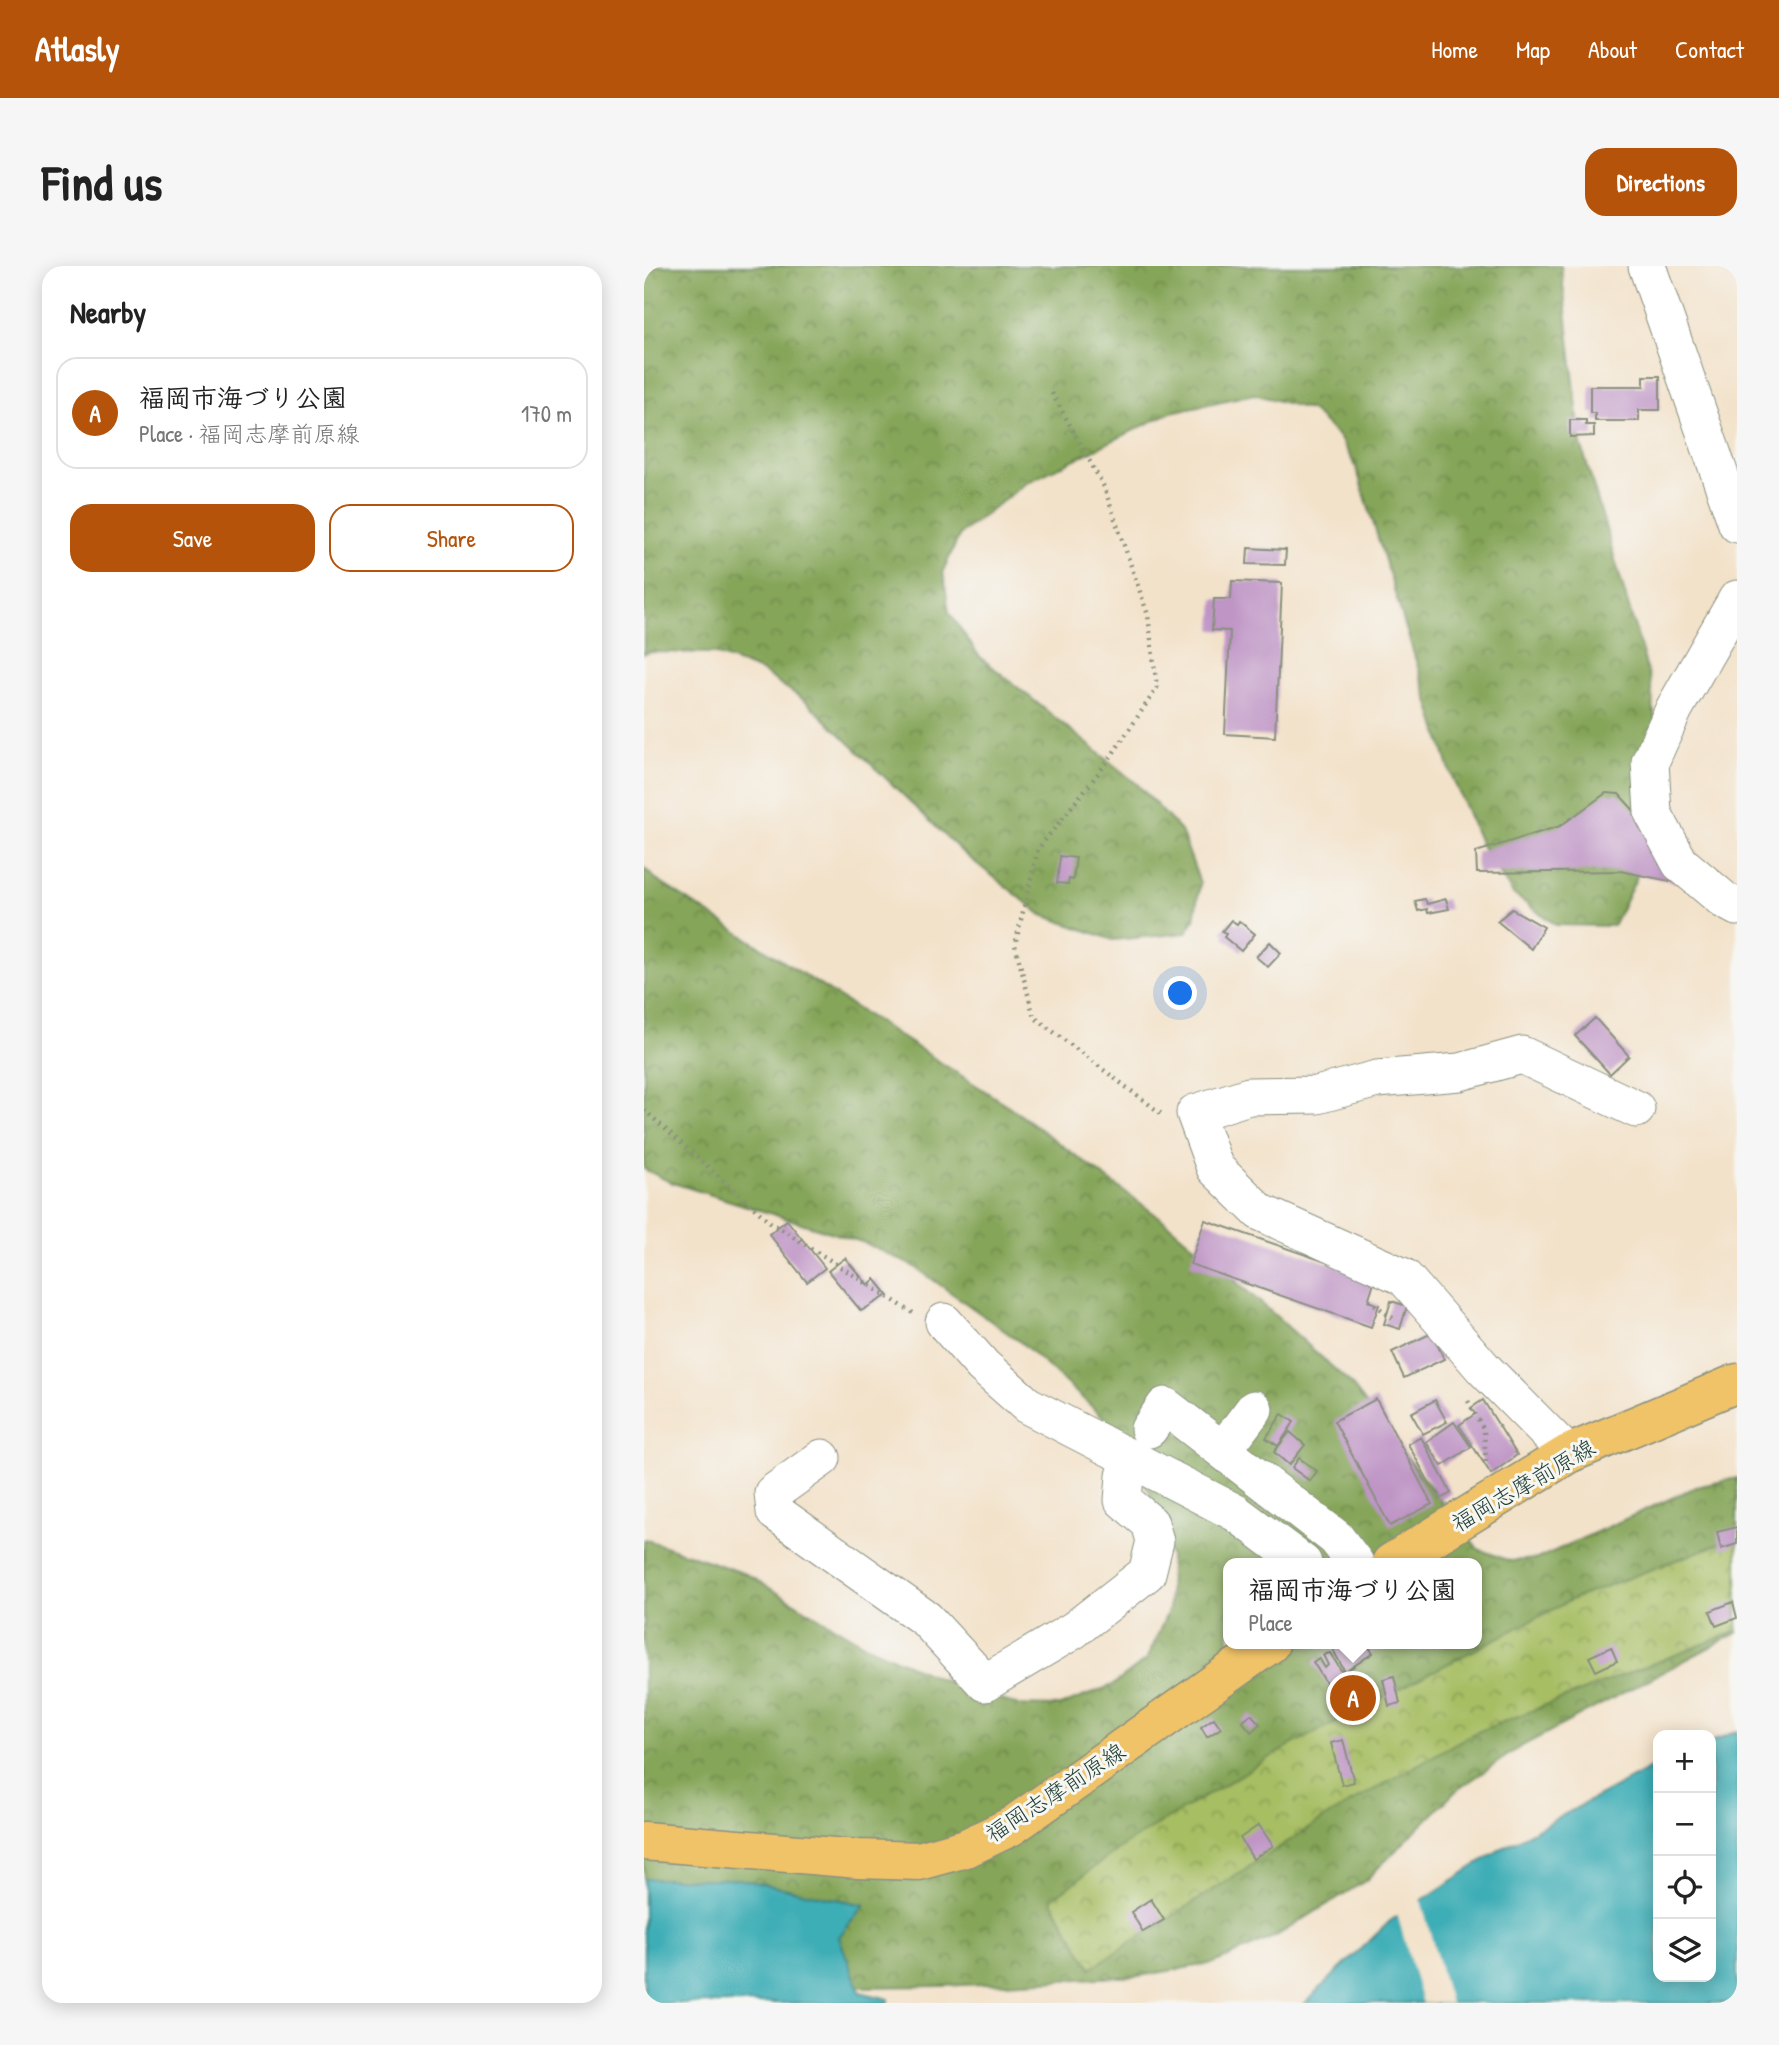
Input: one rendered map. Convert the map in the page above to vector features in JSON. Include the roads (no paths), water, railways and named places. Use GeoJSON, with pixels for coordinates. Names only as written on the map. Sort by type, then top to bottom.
{"type":"FeatureCollection","features":[{"type":"Feature","properties":{"kind":"main road","name":"福岡志摩前原線"},"geometry":{"type":"LineString","coordinates":[[1399,1558],[1568,1454],[1737,1383]]}},
{"type":"Feature","properties":{"kind":"main road","name":"福岡志摩前原線"},"geometry":{"type":"LineString","coordinates":[[644,1841],[859,1859],[919,1861],[966,1848],[1012,1826],[1263,1649]]}},
{"type":"Feature","properties":{"kind":"street"},"geometry":{"type":"LineString","coordinates":[[1647,266],[1737,524]]}},
{"type":"Feature","properties":{"kind":"street"},"geometry":{"type":"LineString","coordinates":[[1737,599],[1674,709],[1650,762],[1653,813],[1680,863],[1724,900],[1737,906]]}},
{"type":"Feature","properties":{"kind":"street"},"geometry":{"type":"LineString","coordinates":[[1568,1454],[1484,1369],[1404,1277],[1260,1212],[1215,1168],[1195,1113],[1249,1096],[1317,1095],[1377,1079],[1460,1072],[1522,1055],[1636,1109]]}},
{"type":"Feature","properties":{"kind":"street"},"geometry":{"type":"LineString","coordinates":[[944,1322],[983,1366],[1027,1405],[1236,1513],[1296,1558]]}},
{"type":"Feature","properties":{"kind":"street"},"geometry":{"type":"LineString","coordinates":[[1149,1429],[1165,1406],[1336,1538],[1350,1558]]}},
{"type":"Feature","properties":{"kind":"street"},"geometry":{"type":"LineString","coordinates":[[1223,1450],[1254,1409]]}},
{"type":"Feature","properties":{"kind":"street"},"geometry":{"type":"LineString","coordinates":[[822,1458],[773,1493],[775,1512],[926,1619],[985,1683],[1074,1630],[1147,1573],[1155,1541],[1150,1523],[1123,1500],[1125,1476]]}},
{"type":"Feature","properties":{"kind":"water"},"geometry":{"type":"Polygon","coordinates":[[[1737,1731],[1737,2003],[1305,2003],[1390,1921],[1502,1848],[1653,1767],[1653,1982],[1716,1982],[1716,1740],[1737,1731]]]}},
{"type":"Feature","properties":{"kind":"water"},"geometry":{"type":"Polygon","coordinates":[[[644,1879],[739,1879],[865,1905],[839,1937],[860,1992],[889,1999],[888,2003],[644,2003],[644,1879]]]}},
{"type":"Feature","properties":{"kind":"place","name":"福岡市海づり公園"},"geometry":{"type":"Point","coordinates":[1353,1698]}}]}
